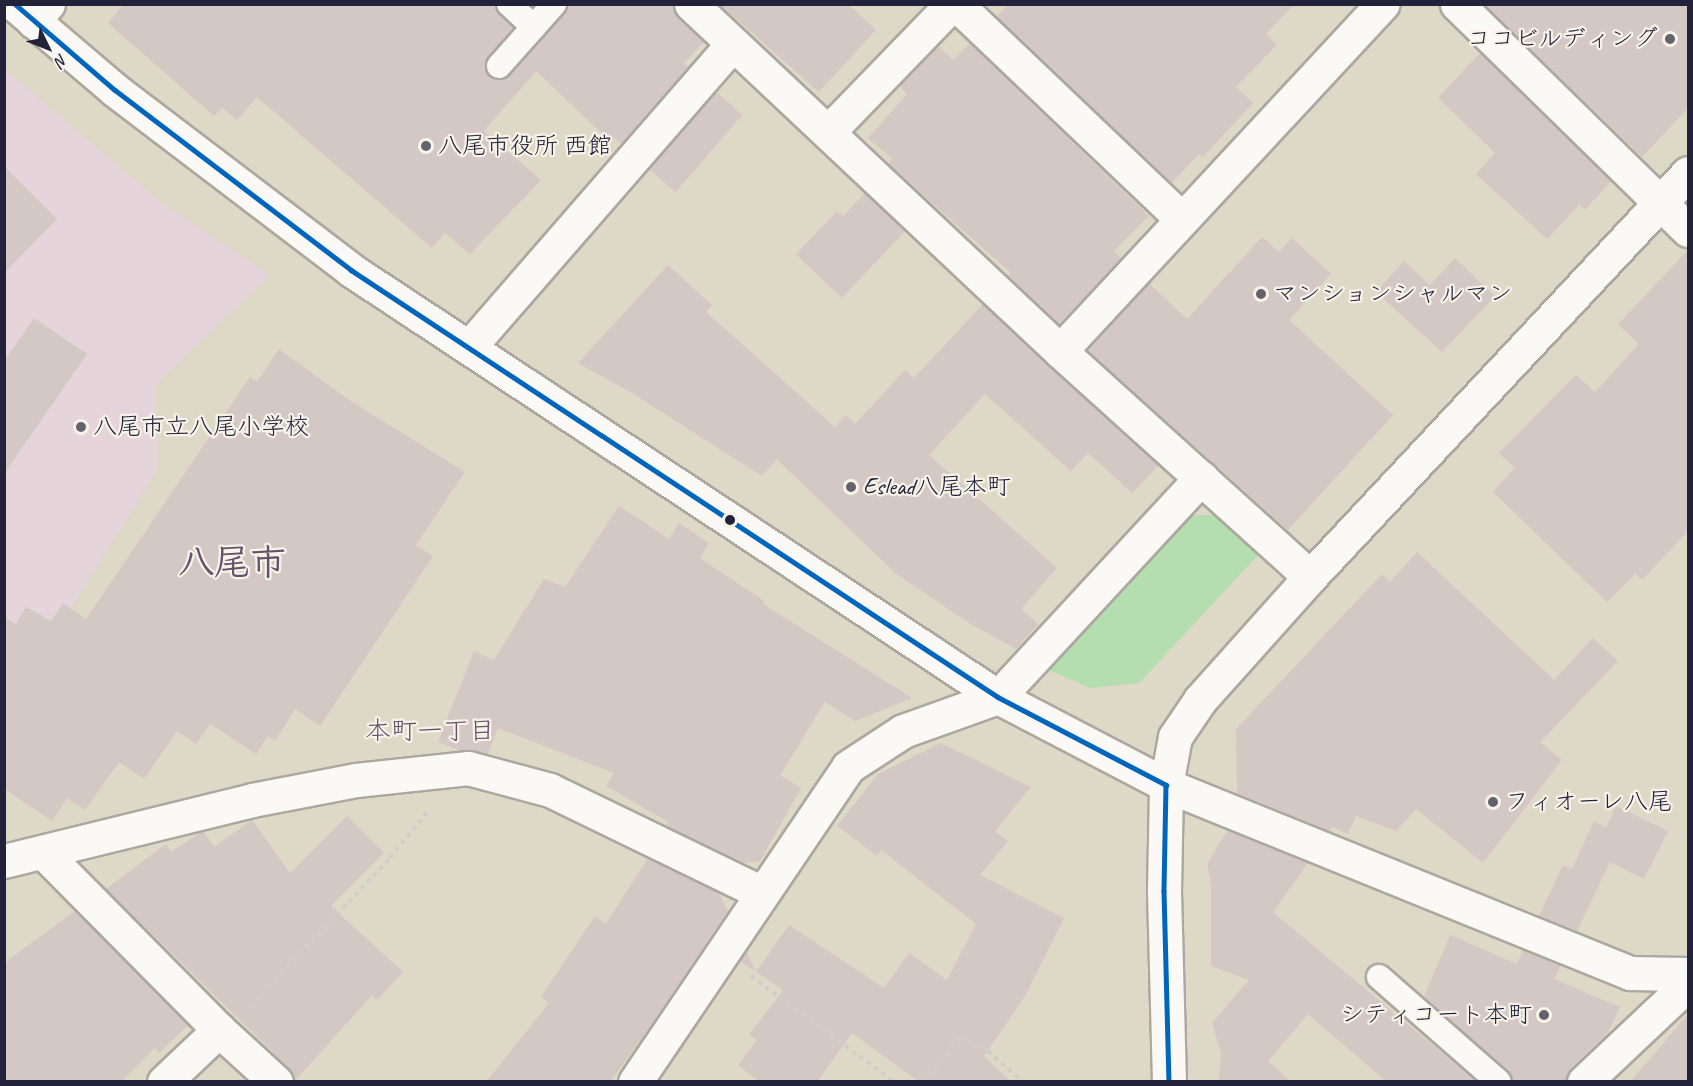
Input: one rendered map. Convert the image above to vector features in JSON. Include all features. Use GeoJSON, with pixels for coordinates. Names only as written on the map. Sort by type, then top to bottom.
{"type":"FeatureCollection","features":[{"type":"Feature","properties":{"kind":"street"},"geometry":{"type":"LineString","coordinates":[[691,4],[1060,351],[1310,577]]}},
{"type":"Feature","properties":{"kind":"street"},"geometry":{"type":"LineString","coordinates":[[828,132],[954,4],[1182,219]]}},
{"type":"Feature","properties":{"kind":"street"},"geometry":{"type":"LineString","coordinates":[[1060,351],[1383,4]]}},
{"type":"Feature","properties":{"kind":"street"},"geometry":{"type":"LineString","coordinates":[[1457,4],[1659,204],[1689,230]]}},
{"type":"Feature","properties":{"kind":"street"},"geometry":{"type":"LineString","coordinates":[[31,10],[115,90],[351,270],[470,346],[998,697],[1046,726],[1166,785],[1630,973],[1689,974]]}},
{"type":"Feature","properties":{"kind":"street"},"geometry":{"type":"LineString","coordinates":[[470,346],[732,45]]}},
{"type":"Feature","properties":{"kind":"street"},"geometry":{"type":"LineString","coordinates":[[1169,1082],[1164,891],[1166,785],[1175,737],[1200,700],[1310,577],[1689,173]]}},
{"type":"Feature","properties":{"kind":"street"},"geometry":{"type":"LineString","coordinates":[[635,1082],[848,767],[903,731],[998,697],[1201,478]]}},
{"type":"Feature","properties":{"kind":"street"},"geometry":{"type":"LineString","coordinates":[[4,861],[142,824],[252,800],[356,780],[468,768],[550,790],[762,893]]}},
{"type":"Feature","properties":{"kind":"street"},"geometry":{"type":"LineString","coordinates":[[44,852],[222,1032],[276,1082]]}},
{"type":"Feature","properties":{"kind":"street"},"geometry":{"type":"LineString","coordinates":[[1584,1082],[1689,984]]}},
{"type":"Feature","properties":{"kind":"street"},"geometry":{"type":"LineString","coordinates":[[164,1082],[222,1032]]}},
{"type":"Feature","properties":{"kind":"lane"},"geometry":{"type":"LineString","coordinates":[[509,4],[534,27]]}},
{"type":"Feature","properties":{"kind":"lane"},"geometry":{"type":"LineString","coordinates":[[499,66],[554,4]]}},
{"type":"Feature","properties":{"kind":"lane"},"geometry":{"type":"LineString","coordinates":[[1379,977],[1499,1082]]}},
{"type":"Feature","properties":{"kind":"path"},"geometry":{"type":"LineString","coordinates":[[222,1032],[390,858],[438,800],[452,770]]}},
{"type":"Feature","properties":{"kind":"path"},"geometry":{"type":"LineString","coordinates":[[721,955],[894,1082]]}},
{"type":"Feature","properties":{"kind":"path"},"geometry":{"type":"LineString","coordinates":[[922,1082],[960,1038],[988,1051],[1023,1082]]}},
{"type":"Feature","properties":{"kind":"shaded area","name":"八尾市立八尾小学校"},"geometry":{"type":"Polygon","coordinates":[[[5,70],[167,207],[269,275],[155,386],[158,469],[5,713],[5,70]]]}},
{"type":"Feature","properties":{"kind":"green space"},"geometry":{"type":"Polygon","coordinates":[[[1191,515],[1213,515],[1258,555],[1139,683],[1090,688],[1047,669],[1191,515]]]}},
{"type":"Feature","properties":{"kind":"building"},"geometry":{"type":"Polygon","coordinates":[[[124,4],[495,4],[514,28],[485,63],[486,71],[497,80],[510,75],[565,13],[568,4],[673,4],[678,18],[704,42],[684,63],[688,67],[621,144],[614,138],[611,142],[536,71],[484,131],[541,180],[470,254],[445,233],[432,248],[257,97],[237,120],[222,107],[214,116],[108,23],[124,4]]]}},
{"type":"Feature","properties":{"kind":"building"},"geometry":{"type":"Polygon","coordinates":[[[719,4],[848,4],[876,30],[819,92],[719,4]]]}},
{"type":"Feature","properties":{"kind":"building"},"geometry":{"type":"Polygon","coordinates":[[[1009,4],[1295,4],[1266,34],[1277,45],[1236,87],[1253,103],[1203,157],[1199,154],[1171,183],[996,17],[1009,4]]]}},
{"type":"Feature","properties":{"kind":"building"},"geometry":{"type":"Polygon","coordinates":[[[1484,4],[1689,4],[1689,107],[1642,157],[1484,4]]]}},
{"type":"Feature","properties":{"kind":"building"},"geometry":{"type":"Polygon","coordinates":[[[970,43],[1149,216],[1114,251],[1121,258],[1059,324],[1008,276],[1011,273],[888,164],[892,159],[868,138],[907,94],[899,86],[938,46],[953,60],[970,43]]]}},
{"type":"Feature","properties":{"kind":"building"},"geometry":{"type":"Polygon","coordinates":[[[1480,53],[1611,181],[1585,210],[1579,205],[1547,239],[1476,174],[1495,153],[1438,98],[1480,53]]]}},
{"type":"Feature","properties":{"kind":"building"},"geometry":{"type":"Polygon","coordinates":[[[716,92],[742,115],[675,192],[649,169],[716,92]]]}},
{"type":"Feature","properties":{"kind":"building"},"geometry":{"type":"Polygon","coordinates":[[[4,166],[57,219],[4,273],[4,166]]]}},
{"type":"Feature","properties":{"kind":"building"},"geometry":{"type":"Polygon","coordinates":[[[865,193],[905,231],[842,298],[796,254],[837,211],[843,216],[865,193]]]}},
{"type":"Feature","properties":{"kind":"building"},"geometry":{"type":"Polygon","coordinates":[[[1262,237],[1279,252],[1292,238],[1331,274],[1289,320],[1393,415],[1288,530],[1087,350],[1149,283],[1187,319],[1262,237]]]}},
{"type":"Feature","properties":{"kind":"building"},"geometry":{"type":"Polygon","coordinates":[[[1689,249],[1689,530],[1642,580],[1635,574],[1607,602],[1493,492],[1515,468],[1499,453],[1576,375],[1595,392],[1639,344],[1618,324],[1689,249]]]}},
{"type":"Feature","properties":{"kind":"building"},"geometry":{"type":"Polygon","coordinates":[[[1455,258],[1495,296],[1442,352],[1376,292],[1404,261],[1430,285],[1455,258]]]}},
{"type":"Feature","properties":{"kind":"building"},"geometry":{"type":"Polygon","coordinates":[[[668,265],[712,305],[706,312],[835,427],[846,415],[855,424],[905,370],[914,378],[983,304],[1159,465],[1132,493],[1088,453],[1071,471],[985,394],[929,455],[1057,568],[1021,609],[1038,624],[1016,649],[969,623],[895,573],[777,459],[762,476],[632,393],[578,363],[668,265]]]}},
{"type":"Feature","properties":{"kind":"building"},"geometry":{"type":"Polygon","coordinates":[[[34,318],[87,354],[4,474],[4,361],[34,318]]]}},
{"type":"Feature","properties":{"kind":"building"},"geometry":{"type":"Polygon","coordinates":[[[279,349],[349,400],[465,472],[416,545],[433,556],[320,726],[295,709],[275,741],[268,736],[256,754],[210,724],[196,744],[177,731],[144,779],[119,762],[85,810],[67,798],[52,821],[4,789],[4,617],[16,624],[26,607],[51,621],[63,603],[86,619],[250,377],[257,382],[279,349]]]}},
{"type":"Feature","properties":{"kind":"building"},"geometry":{"type":"Polygon","coordinates":[[[619,506],[669,539],[679,523],[709,543],[700,558],[764,601],[763,604],[912,698],[855,721],[825,702],[780,775],[801,788],[760,861],[743,863],[666,826],[668,822],[606,786],[614,773],[498,728],[488,754],[459,750],[438,742],[474,651],[494,660],[544,579],[565,587],[619,506]]]}},
{"type":"Feature","properties":{"kind":"building"},"geometry":{"type":"Polygon","coordinates":[[[1417,552],[1554,680],[1593,638],[1618,661],[1540,742],[1562,760],[1483,863],[1416,809],[1396,831],[1356,816],[1348,834],[1333,827],[1330,831],[1237,793],[1236,729],[1382,574],[1390,582],[1417,552]]]}},
{"type":"Feature","properties":{"kind":"building"},"geometry":{"type":"Polygon","coordinates":[[[941,743],[1031,787],[995,831],[1008,841],[980,875],[1064,918],[1025,996],[984,1056],[1011,1082],[919,1082],[852,1033],[817,1082],[759,1082],[738,1065],[757,1040],[749,1035],[783,990],[756,972],[789,925],[884,988],[909,953],[947,980],[976,924],[881,850],[877,856],[837,826],[878,774],[941,743]]]}},
{"type":"Feature","properties":{"kind":"building"},"geometry":{"type":"Polygon","coordinates":[[[1616,806],[1668,831],[1644,879],[1610,862],[1577,931],[1539,916],[1563,865],[1572,869],[1594,821],[1606,827],[1616,806]]]}},
{"type":"Feature","properties":{"kind":"building"},"geometry":{"type":"Polygon","coordinates":[[[347,816],[384,853],[331,906],[403,972],[377,1000],[372,995],[294,1082],[289,1068],[106,889],[166,844],[171,852],[203,831],[214,847],[252,820],[290,873],[347,816]]]}},
{"type":"Feature","properties":{"kind":"building"},"geometry":{"type":"Polygon","coordinates":[[[1228,830],[1308,863],[1273,912],[1477,1082],[1387,1082],[1308,1014],[1268,1061],[1291,1082],[1219,1082],[1221,1053],[1212,1023],[1249,980],[1211,966],[1211,884],[1207,864],[1228,830]]]}},
{"type":"Feature","properties":{"kind":"building"},"geometry":{"type":"Polygon","coordinates":[[[648,858],[719,893],[728,911],[642,1038],[610,1082],[486,1082],[549,1003],[541,997],[595,916],[606,924],[648,858]]]}},
{"type":"Feature","properties":{"kind":"building"},"geometry":{"type":"Polygon","coordinates":[[[75,911],[188,1025],[159,1053],[155,1048],[121,1082],[4,1082],[4,963],[75,911]]]}},
{"type":"Feature","properties":{"kind":"building","name":"シティコート本町"},"geometry":{"type":"Polygon","coordinates":[[[1450,935],[1517,964],[1523,950],[1561,965],[1554,979],[1620,1007],[1608,1033],[1571,1068],[1566,1082],[1513,1082],[1508,1071],[1424,997],[1450,935]]]}},
{"type":"Feature","properties":{"kind":"building"},"geometry":{"type":"Polygon","coordinates":[[[746,951],[756,972],[740,961],[746,951]]]}},
{"type":"Feature","properties":{"kind":"building"},"geometry":{"type":"Polygon","coordinates":[[[1689,1013],[1689,1082],[1630,1082],[1689,1013]]]}},
{"type":"Feature","properties":{"kind":"transit line"},"geometry":{"type":"LineString","coordinates":[[15,4],[115,90],[351,270],[998,697],[1166,785]]}},
{"type":"Feature","properties":{"kind":"transit line"},"geometry":{"type":"LineString","coordinates":[[1166,785],[1164,891],[1169,1082]]}},
{"type":"Feature","properties":{"kind":"place","name":"ココビルディング"},"geometry":{"type":"Point","coordinates":[1670,39]}},
{"type":"Feature","properties":{"kind":"place","name":"八尾市役所 西館"},"geometry":{"type":"Point","coordinates":[426,146]}},
{"type":"Feature","properties":{"kind":"place","name":"マンションシャルマン"},"geometry":{"type":"Point","coordinates":[1261,294]}},
{"type":"Feature","properties":{"kind":"place","name":"八尾市立八尾小学校"},"geometry":{"type":"Point","coordinates":[81,427]}},
{"type":"Feature","properties":{"kind":"place","name":"Eslead八尾本町"},"geometry":{"type":"Point","coordinates":[851,487]}},
{"type":"Feature","properties":{"kind":"place","name":"フィオーレ八尾"},"geometry":{"type":"Point","coordinates":[1493,802]}},
{"type":"Feature","properties":{"kind":"place","name":"シティコート本町"},"geometry":{"type":"Point","coordinates":[1544,1015]}},
{"type":"Feature","properties":{"kind":"district","name":"八尾市"},"geometry":{"type":"Point","coordinates":[232,563]}},
{"type":"Feature","properties":{"kind":"district","name":"本町一丁目"},"geometry":{"type":"Point","coordinates":[430,731]}}]}
